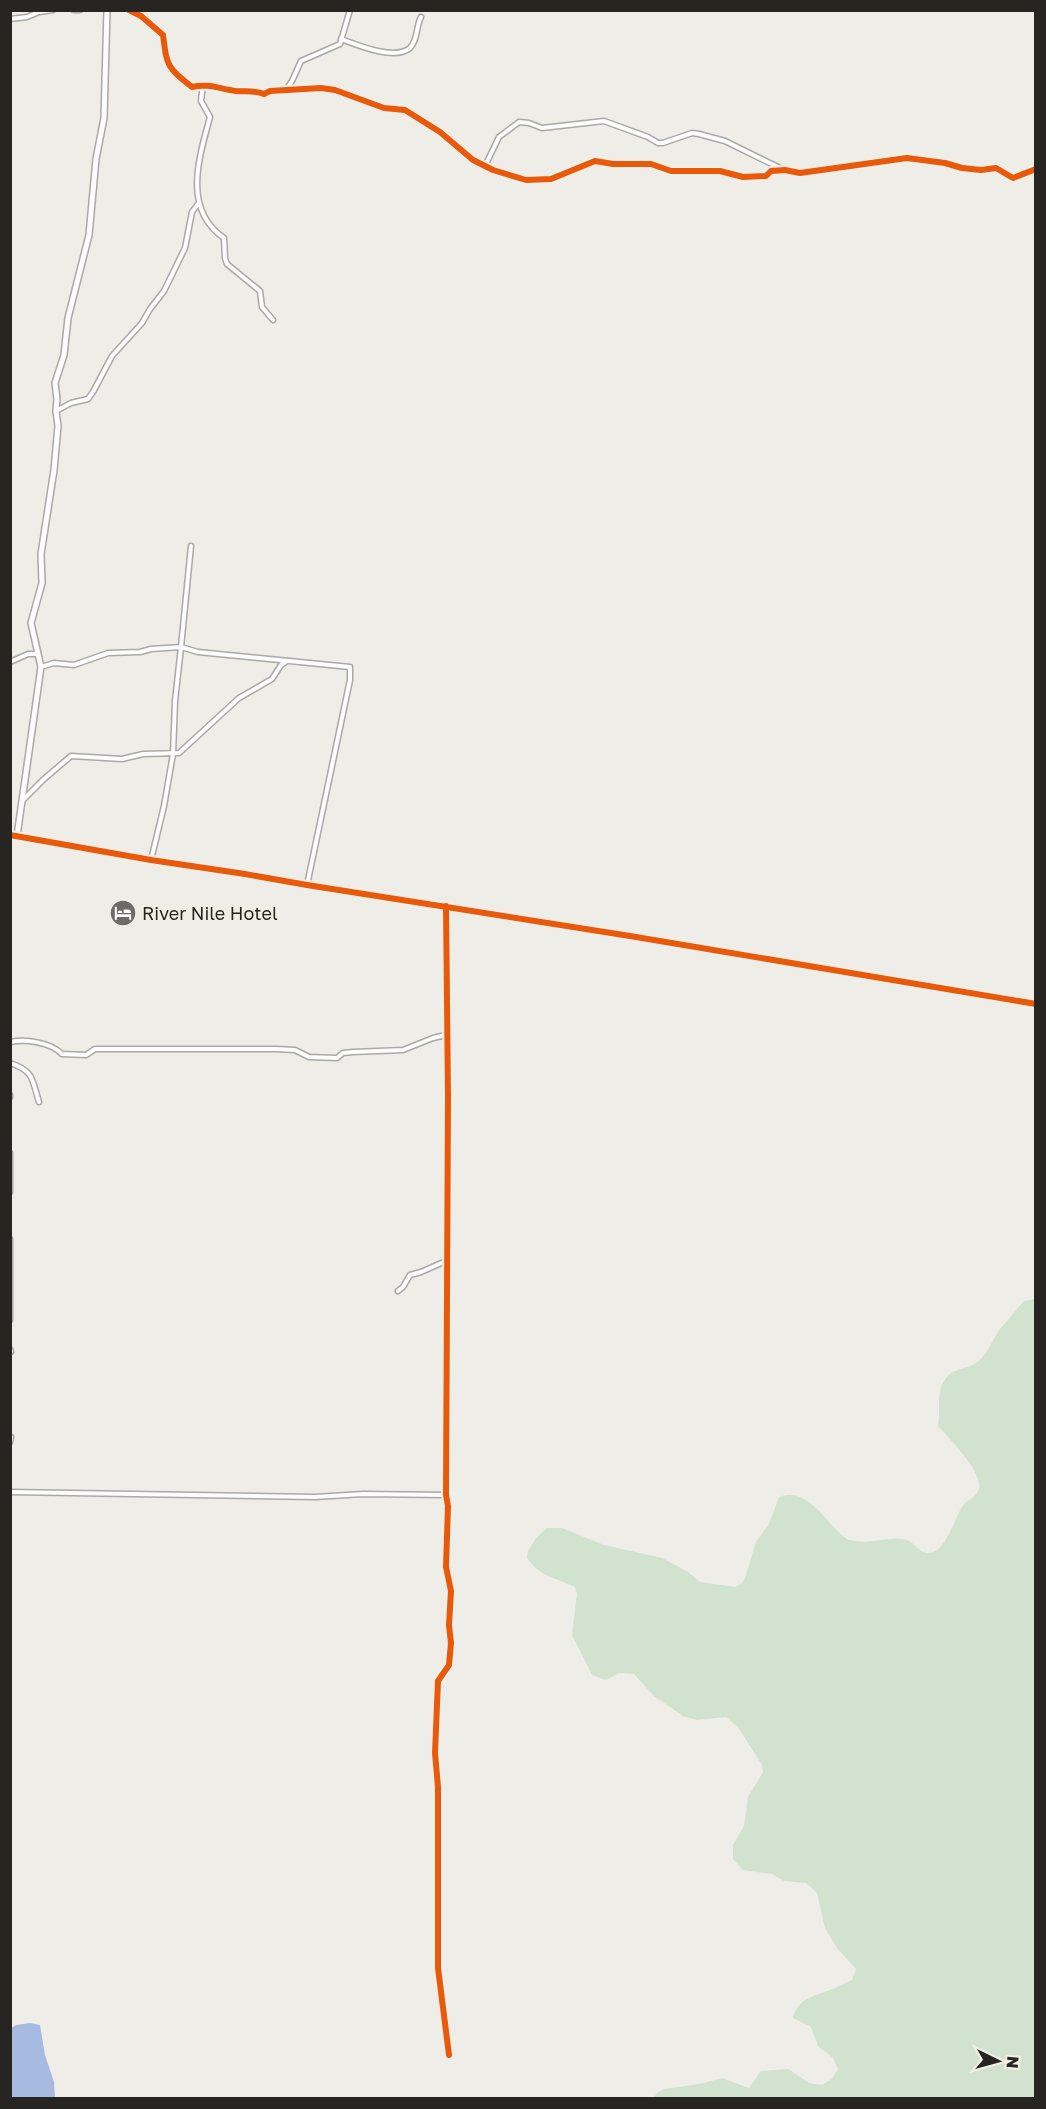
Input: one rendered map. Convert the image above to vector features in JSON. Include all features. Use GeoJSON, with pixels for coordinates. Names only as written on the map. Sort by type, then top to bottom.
{"type":"FeatureCollection","features":[{"type":"Feature","properties":{"kind":"street"},"geometry":{"type":"LineString","coordinates":[[10,20],[53,10]]}},
{"type":"Feature","properties":{"kind":"street"},"geometry":{"type":"LineString","coordinates":[[74,10],[80,10]]}},
{"type":"Feature","properties":{"kind":"street"},"geometry":{"type":"LineString","coordinates":[[17,836],[41,668],[31,622],[42,583],[41,554],[54,470],[58,426],[54,383],[64,355],[68,318],[89,235],[96,159],[104,118],[107,10]]}},
{"type":"Feature","properties":{"kind":"street"},"geometry":{"type":"LineString","coordinates":[[129,10],[141,16],[163,36],[166,60],[170,70],[192,87],[202,85],[237,91],[257,91],[264,94],[270,91],[321,88],[335,90],[384,108],[405,110],[440,132],[473,160],[526,180],[552,179],[595,161],[613,164],[651,164],[671,171],[720,171],[743,177],[766,176],[771,171],[785,170]]}},
{"type":"Feature","properties":{"kind":"street"},"geometry":{"type":"LineString","coordinates":[[286,90],[301,61],[340,44],[350,10]]}},
{"type":"Feature","properties":{"kind":"street"},"geometry":{"type":"LineString","coordinates":[[341,39],[371,51],[388,53],[408,50],[412,46],[421,17]]}},
{"type":"Feature","properties":{"kind":"street"},"geometry":{"type":"LineString","coordinates":[[202,85],[201,101],[210,117],[196,168],[199,203],[210,225],[224,238],[227,264],[260,291],[262,307],[273,320]]}},
{"type":"Feature","properties":{"kind":"street"},"geometry":{"type":"LineString","coordinates":[[485,166],[499,137],[519,122],[529,123],[542,129],[604,121],[658,143],[692,133],[699,134],[725,141],[785,170],[800,173],[907,158],[945,163],[962,168],[981,170],[996,168],[1012,178],[1035,169]]}},
{"type":"Feature","properties":{"kind":"street"},"geometry":{"type":"LineString","coordinates":[[56,411],[71,403],[88,399],[112,356],[142,323],[164,291],[185,248],[192,212],[199,203]]}},
{"type":"Feature","properties":{"kind":"street"},"geometry":{"type":"LineString","coordinates":[[151,861],[173,754],[175,701],[191,546]]}},
{"type":"Feature","properties":{"kind":"street"},"geometry":{"type":"LineString","coordinates":[[41,668],[54,663],[74,665],[108,653],[181,647],[198,652],[350,667],[350,680],[307,885]]}},
{"type":"Feature","properties":{"kind":"street"},"geometry":{"type":"LineString","coordinates":[[10,662],[28,654],[38,654]]}},
{"type":"Feature","properties":{"kind":"street"},"geometry":{"type":"LineString","coordinates":[[22,801],[71,756],[122,759],[143,754],[179,753],[239,698],[272,678],[281,665],[288,661]]}},
{"type":"Feature","properties":{"kind":"street"},"geometry":{"type":"LineString","coordinates":[[10,835],[151,861],[446,906],[1035,1004]]}},
{"type":"Feature","properties":{"kind":"street"},"geometry":{"type":"LineString","coordinates":[[446,906],[446,1495],[448,1506],[446,1568],[451,1591],[449,1625],[451,1643],[449,1665],[438,1681],[435,1752],[438,1787],[438,1968],[449,2055]]}},
{"type":"Feature","properties":{"kind":"street"},"geometry":{"type":"LineString","coordinates":[[10,1042],[23,1040],[56,1048],[62,1054],[86,1055],[95,1049],[277,1049],[295,1050],[309,1057],[337,1058],[343,1053],[403,1050],[446,1035]]}},
{"type":"Feature","properties":{"kind":"street"},"geometry":{"type":"LineString","coordinates":[[10,1063],[20,1066],[31,1074],[39,1102]]}},
{"type":"Feature","properties":{"kind":"street"},"geometry":{"type":"LineString","coordinates":[[10,1153],[10,1192]]}},
{"type":"Feature","properties":{"kind":"street"},"geometry":{"type":"LineString","coordinates":[[10,1239],[10,1320]]}},
{"type":"Feature","properties":{"kind":"street"},"geometry":{"type":"LineString","coordinates":[[399,1291],[410,1275],[446,1261]]}},
{"type":"Feature","properties":{"kind":"street"},"geometry":{"type":"LineString","coordinates":[[10,1492],[315,1497],[363,1494],[446,1495]]}},
{"type":"Feature","properties":{"kind":"green space"},"geometry":{"type":"Polygon","coordinates":[[[1035,1299],[1035,2098],[654,2098],[664,2089],[722,2078],[749,2088],[761,2071],[788,2069],[809,2083],[822,2085],[832,2079],[838,2069],[833,2058],[818,2046],[811,2027],[793,2018],[802,2002],[852,1980],[856,1969],[837,1948],[825,1928],[817,1893],[812,1888],[806,1883],[784,1881],[772,1874],[743,1870],[733,1859],[733,1845],[744,1826],[748,1797],[763,1772],[762,1765],[738,1727],[726,1717],[697,1720],[683,1716],[654,1696],[634,1674],[619,1673],[606,1680],[592,1675],[572,1635],[577,1594],[575,1587],[538,1570],[527,1558],[528,1551],[536,1538],[547,1528],[562,1528],[604,1545],[662,1558],[688,1572],[700,1582],[735,1587],[745,1578],[756,1542],[769,1524],[779,1497],[789,1495],[808,1501],[837,1531],[850,1540],[907,1540],[924,1552],[934,1552],[944,1542],[964,1504],[979,1489],[979,1482],[971,1465],[938,1426],[939,1400],[943,1382],[950,1374],[980,1360],[1000,1329],[1024,1301],[1035,1299]]]}},
{"type":"Feature","properties":{"kind":"water"},"geometry":{"type":"Polygon","coordinates":[[[30,2023],[40,2025],[45,2055],[54,2082],[55,2098],[11,2098],[11,2028],[30,2023]]]}},
{"type":"Feature","properties":{"kind":"cycle path"},"geometry":{"type":"LineString","coordinates":[[129,10],[141,16],[163,35],[170,66],[192,87],[209,86],[264,94],[270,91],[321,88],[335,90],[384,108],[405,110],[440,132],[473,160],[493,170],[526,180],[551,179],[595,161],[613,164],[651,164],[671,171],[720,171],[743,177],[766,176],[771,171],[785,170],[800,173],[907,158],[945,163],[962,168],[981,170],[996,168],[1013,178],[1036,169]]}},
{"type":"Feature","properties":{"kind":"cycle path"},"geometry":{"type":"LineString","coordinates":[[10,835],[1036,1004]]}},
{"type":"Feature","properties":{"kind":"cycle path"},"geometry":{"type":"LineString","coordinates":[[446,906],[448,1097],[446,1567],[451,1591],[449,1625],[451,1643],[449,1665],[438,1681],[435,1753],[438,1787],[438,1968],[449,2055]]}},
{"type":"Feature","properties":{"kind":"place","name":"River Nile Hotel"},"geometry":{"type":"Point","coordinates":[123,913]}}]}
